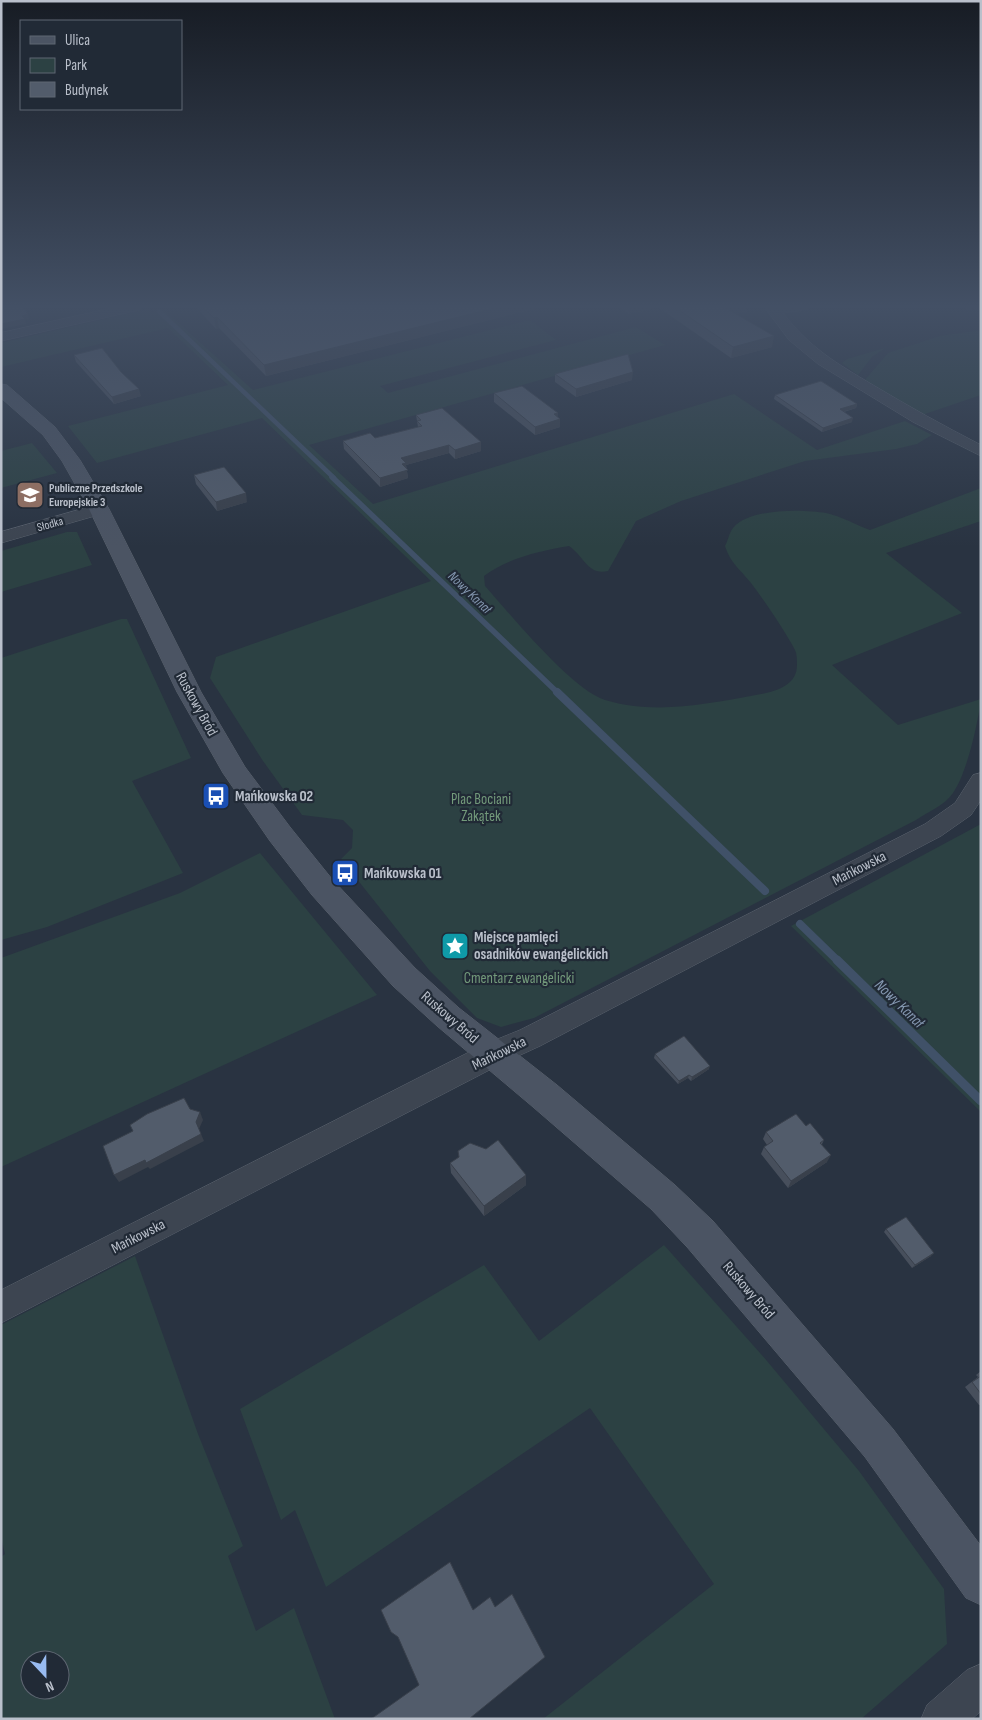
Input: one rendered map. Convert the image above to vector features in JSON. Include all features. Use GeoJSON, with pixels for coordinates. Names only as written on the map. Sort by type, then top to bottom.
{"type":"FeatureCollection","features":[{"type":"Feature","properties":{"kind":"street"},"geometry":{"type":"LineString","coordinates":[[864,386],[918,419],[981,451]]}},
{"type":"Feature","properties":{"kind":"street","name":"Ruskowy Bród"},"geometry":{"type":"LineString","coordinates":[[1,389],[49,432],[71,460],[99,509],[189,692],[236,773],[280,834],[354,924],[404,977],[448,1017],[545,1096],[663,1197],[700,1234],[879,1443],[981,1583]]}},
{"type":"Feature","properties":{"kind":"street","name":"Słodka"},"geometry":{"type":"LineString","coordinates":[[1,538],[99,509]]}},
{"type":"Feature","properties":{"kind":"street","name":"Mańkowska"},"geometry":{"type":"LineString","coordinates":[[1,1307],[493,1054],[530,1038],[932,830],[963,809],[981,781]]}},
{"type":"Feature","properties":{"kind":"street"},"geometry":{"type":"LineString","coordinates":[[941,1719],[981,1684]]}},
{"type":"Feature","properties":{"kind":"green space"},"geometry":{"type":"Polygon","coordinates":[[[223,386],[249,386],[253,390],[268,386],[380,386],[388,393],[413,386],[518,386],[309,445],[373,504],[734,394],[817,450],[905,421],[932,435],[917,444],[896,449],[805,461],[681,501],[636,521],[608,571],[601,572],[591,568],[569,546],[536,553],[503,564],[484,576],[485,586],[559,667],[591,693],[605,700],[643,707],[662,707],[699,704],[770,692],[783,687],[793,679],[796,672],[797,655],[768,607],[727,552],[725,546],[733,528],[741,521],[763,513],[804,511],[832,514],[870,530],[981,488],[981,521],[886,553],[962,613],[832,665],[898,725],[981,699],[975,734],[963,773],[950,797],[941,805],[916,820],[534,1018],[501,1027],[477,1018],[430,971],[341,859],[352,848],[353,830],[343,820],[302,815],[263,761],[210,678],[216,657],[431,581],[262,418],[97,463],[68,426],[223,386]]]}},
{"type":"Feature","properties":{"kind":"green space"},"geometry":{"type":"Polygon","coordinates":[[[875,386],[981,386],[981,395],[922,415],[875,386]]]}},
{"type":"Feature","properties":{"kind":"green space"},"geometry":{"type":"Polygon","coordinates":[[[32,443],[57,473],[1,488],[1,451],[32,443]]]}},
{"type":"Feature","properties":{"kind":"green space"},"geometry":{"type":"Polygon","coordinates":[[[67,532],[77,532],[92,565],[1,592],[1,551],[67,532]]]}},
{"type":"Feature","properties":{"kind":"green space"},"geometry":{"type":"Polygon","coordinates":[[[121,619],[127,619],[191,758],[132,781],[183,873],[47,927],[1,940],[1,658],[121,619]]]}},
{"type":"Feature","properties":{"kind":"green space"},"geometry":{"type":"Polygon","coordinates":[[[981,824],[981,1112],[791,926],[981,824]]]}},
{"type":"Feature","properties":{"kind":"green space"},"geometry":{"type":"Polygon","coordinates":[[[260,853],[377,995],[1,1167],[1,958],[180,893],[260,853]]]}},
{"type":"Feature","properties":{"kind":"green space"},"geometry":{"type":"Polygon","coordinates":[[[664,1245],[767,1361],[859,1471],[944,1589],[947,1644],[861,1719],[543,1719],[714,1584],[590,1408],[326,1587],[295,1510],[281,1520],[240,1409],[484,1265],[539,1341],[664,1245]]]}},
{"type":"Feature","properties":{"kind":"green space"},"geometry":{"type":"Polygon","coordinates":[[[135,1256],[198,1434],[243,1546],[228,1556],[256,1631],[294,1608],[335,1719],[1,1719],[1,1557],[5,1554],[1,1537],[1,1325],[135,1256]]]}},
{"type":"Feature","properties":{"kind":"building"},"geometry":{"type":"Polygon","coordinates":[[[102,386],[136,386],[139,389],[112,397],[102,386]]]}},
{"type":"Feature","properties":{"kind":"building"},"geometry":{"type":"Polygon","coordinates":[[[522,386],[558,413],[554,414],[560,419],[535,427],[494,393],[522,386]]]}},
{"type":"Feature","properties":{"kind":"building"},"geometry":{"type":"Polygon","coordinates":[[[572,386],[585,386],[576,389],[572,386]]]}},
{"type":"Feature","properties":{"kind":"building"},"geometry":{"type":"Polygon","coordinates":[[[804,386],[829,386],[857,404],[840,409],[853,418],[823,428],[775,395],[804,386]]]}},
{"type":"Feature","properties":{"kind":"building"},"geometry":{"type":"Polygon","coordinates":[[[442,408],[481,442],[455,450],[449,445],[401,458],[406,463],[402,464],[408,470],[380,478],[343,441],[370,433],[375,438],[422,426],[417,421],[421,420],[416,415],[442,408]]]}},
{"type":"Feature","properties":{"kind":"building"},"geometry":{"type":"Polygon","coordinates":[[[224,467],[246,493],[216,502],[194,475],[224,467]]]}},
{"type":"Feature","properties":{"kind":"building"},"geometry":{"type":"Polygon","coordinates":[[[684,1036],[710,1066],[692,1077],[689,1075],[679,1081],[655,1054],[684,1036]]]}},
{"type":"Feature","properties":{"kind":"building"},"geometry":{"type":"Polygon","coordinates":[[[184,1098],[190,1109],[200,1112],[196,1122],[201,1134],[146,1163],[145,1160],[114,1175],[103,1146],[133,1131],[130,1125],[147,1114],[184,1098]]]}},
{"type":"Feature","properties":{"kind":"building"},"geometry":{"type":"Polygon","coordinates":[[[796,1114],[806,1126],[810,1123],[824,1140],[820,1143],[831,1155],[791,1181],[764,1147],[773,1141],[766,1132],[796,1114]]]}},
{"type":"Feature","properties":{"kind":"building"},"geometry":{"type":"Polygon","coordinates":[[[498,1140],[526,1175],[484,1206],[450,1163],[459,1157],[458,1151],[470,1143],[486,1149],[498,1140]]]}},
{"type":"Feature","properties":{"kind":"building"},"geometry":{"type":"Polygon","coordinates":[[[906,1217],[934,1253],[915,1265],[886,1229],[906,1217]]]}},
{"type":"Feature","properties":{"kind":"building"},"geometry":{"type":"Polygon","coordinates":[[[981,1376],[981,1394],[972,1382],[981,1376]]]}},
{"type":"Feature","properties":{"kind":"building"},"geometry":{"type":"Polygon","coordinates":[[[450,1562],[473,1610],[490,1597],[495,1607],[512,1594],[545,1657],[469,1719],[371,1719],[419,1685],[398,1637],[391,1632],[381,1610],[450,1562]]]}},
{"type":"Feature","properties":{"kind":"waterway","name":"Nowy Kanał"},"geometry":{"type":"LineString","coordinates":[[238,386],[334,478]]}},
{"type":"Feature","properties":{"kind":"waterway","name":"Nowy Kanał"},"geometry":{"type":"LineString","coordinates":[[332,477],[558,693]]}},
{"type":"Feature","properties":{"kind":"waterway","name":"Nowy Kanał"},"geometry":{"type":"LineString","coordinates":[[557,692],[765,891]]}},
{"type":"Feature","properties":{"kind":"waterway","name":"Nowy Kanał"},"geometry":{"type":"LineString","coordinates":[[800,924],[839,962]]}},
{"type":"Feature","properties":{"kind":"waterway","name":"Nowy Kanał"},"geometry":{"type":"LineString","coordinates":[[837,960],[981,1101]]}},
{"type":"Feature","properties":{"kind":"place","name":"Publiczne Przedszkole Europejskie 3"},"geometry":{"type":"Point","coordinates":[30,495]}},
{"type":"Feature","properties":{"kind":"place","name":"Mańkowska 02"},"geometry":{"type":"Point","coordinates":[216,796]}},
{"type":"Feature","properties":{"kind":"place","name":"Mańkowska 01"},"geometry":{"type":"Point","coordinates":[345,873]}},
{"type":"Feature","properties":{"kind":"place","name":"Miejsce pamięci osadników ewangelickich"},"geometry":{"type":"Point","coordinates":[455,946]}},
{"type":"Feature","properties":{"kind":"park label","name":"Plac Bociani Zakątek"},"geometry":{"type":"Point","coordinates":[481,808]}},
{"type":"Feature","properties":{"kind":"park label","name":"Cmentarz ewangelicki"},"geometry":{"type":"Point","coordinates":[519,978]}}]}
